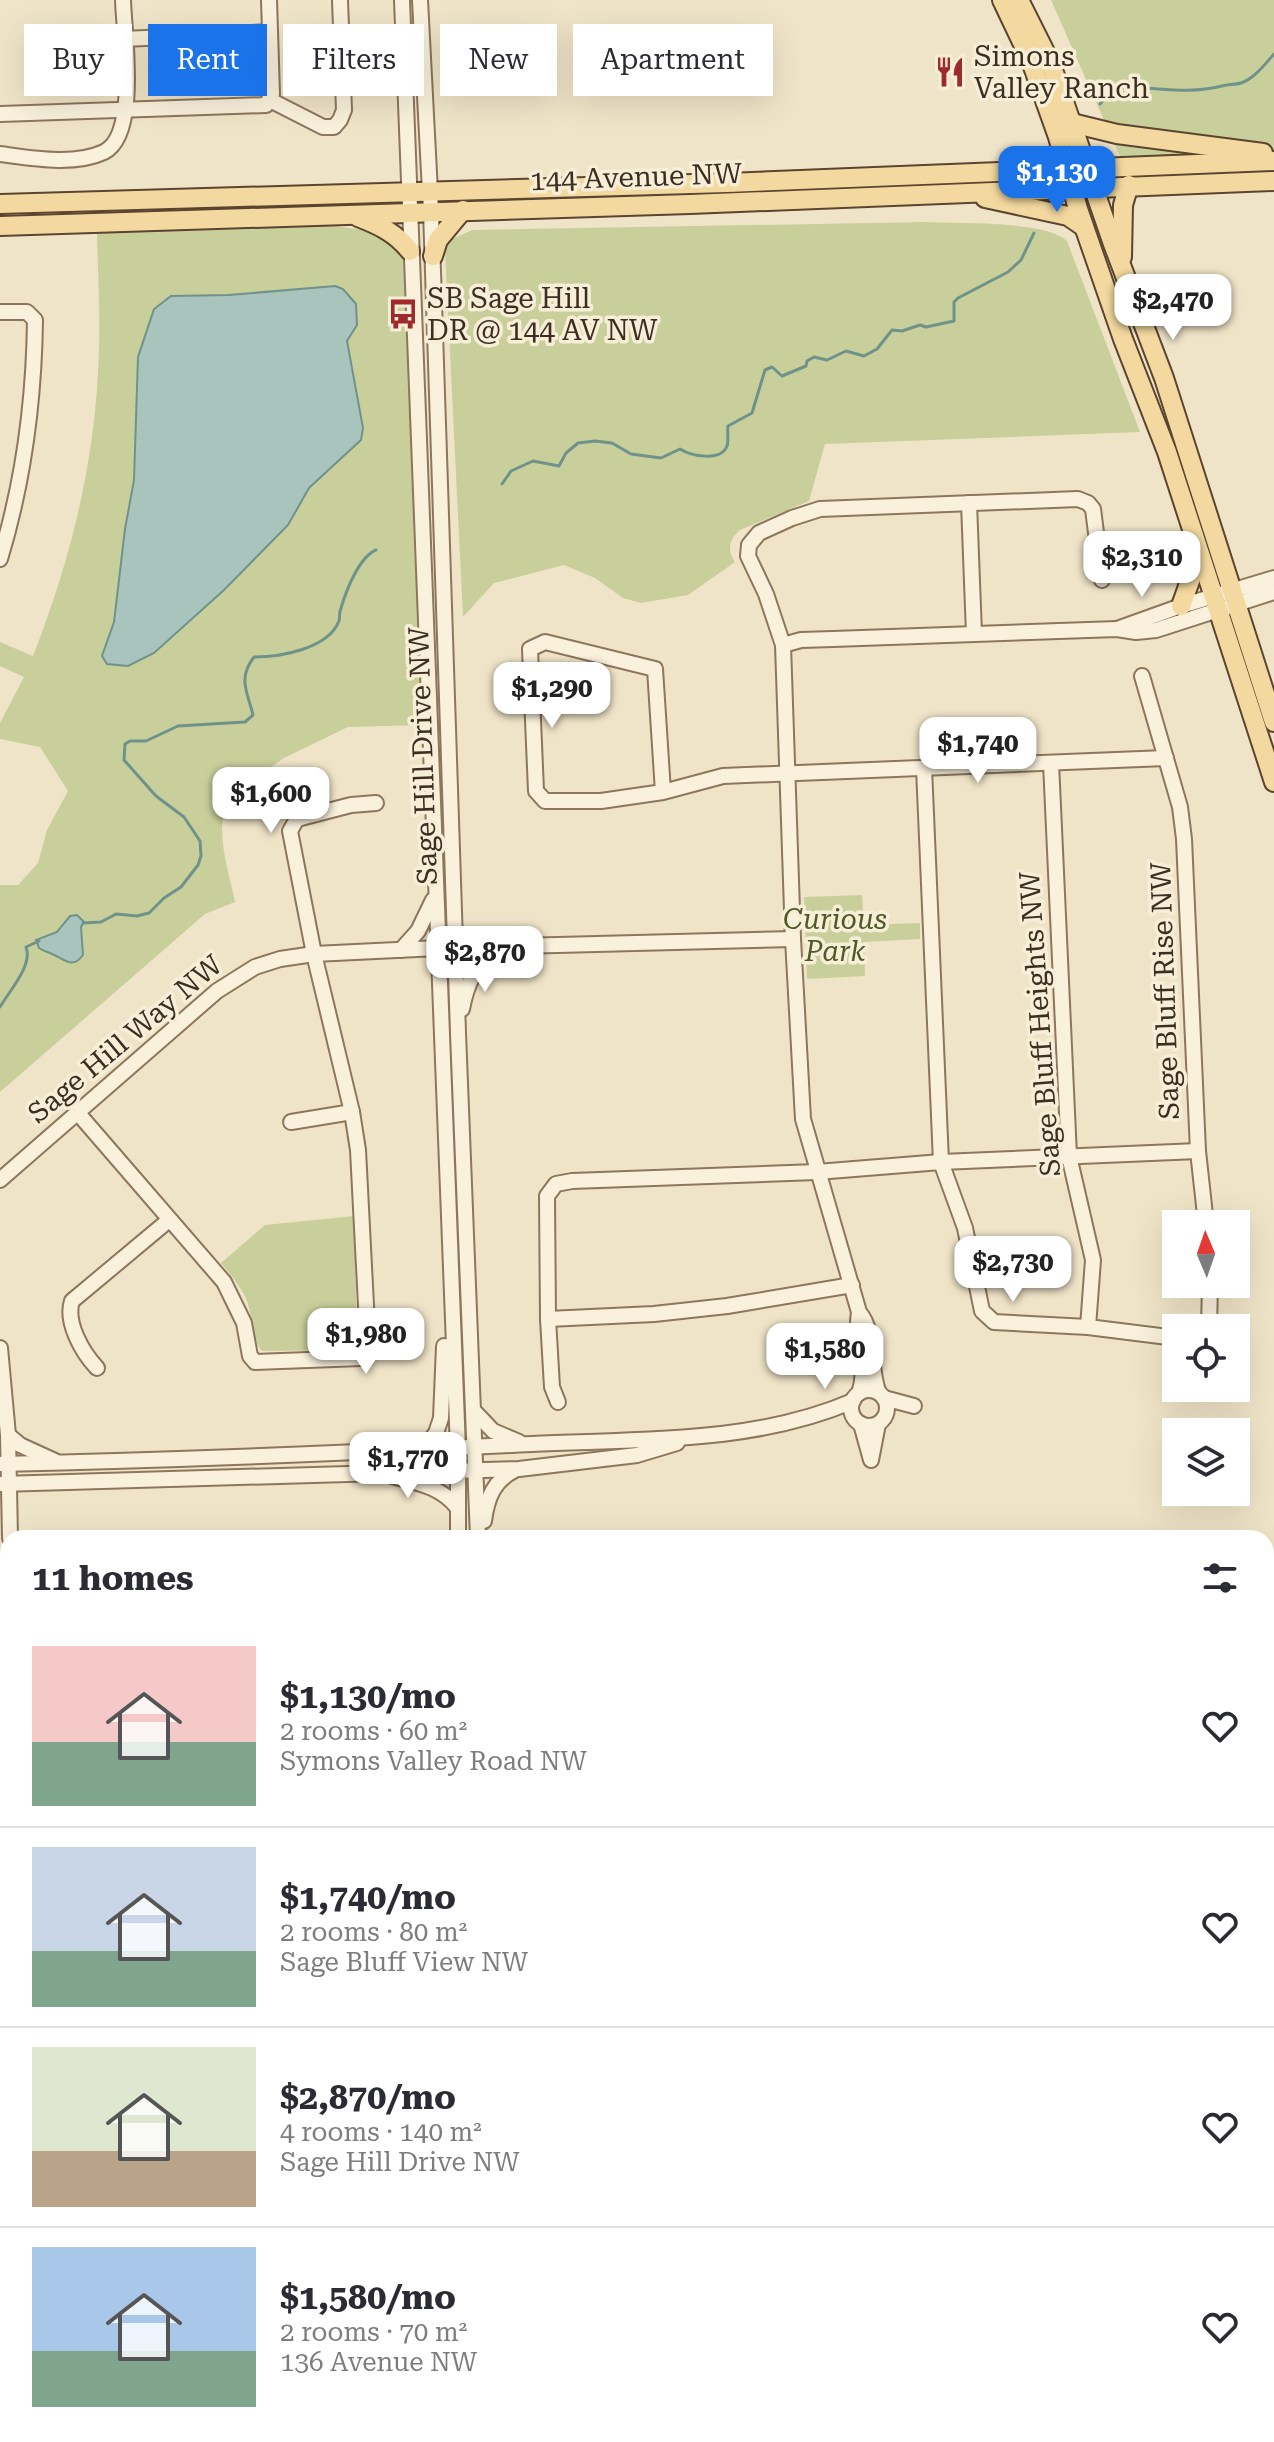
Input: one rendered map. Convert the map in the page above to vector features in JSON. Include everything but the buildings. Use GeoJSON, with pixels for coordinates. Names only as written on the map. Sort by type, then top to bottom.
{"type":"FeatureCollection","features":[{"type":"Feature","properties":{"kind":"main road"},"geometry":{"type":"LineString","coordinates":[[1002,0],[1121,264],[1164,378],[1274,722]]}},
{"type":"Feature","properties":{"kind":"main road"},"geometry":{"type":"LineString","coordinates":[[1019,0],[1040,38],[1072,123],[1084,227],[1167,452],[1274,782]]}},
{"type":"Feature","properties":{"kind":"main road"},"geometry":{"type":"LineString","coordinates":[[1072,123],[1117,134],[1274,154]]}},
{"type":"Feature","properties":{"kind":"main road","name":"144 Avenue NW"},"geometry":{"type":"LineString","coordinates":[[0,226],[963,192],[1274,161]]}},
{"type":"Feature","properties":{"kind":"main road","name":"144 Avenue NW"},"geometry":{"type":"LineString","coordinates":[[0,204],[430,190],[1080,178],[1129,185],[1274,181]]}},
{"type":"Feature","properties":{"kind":"main road"},"geometry":{"type":"LineString","coordinates":[[1121,264],[1123,205],[1129,185]]}},
{"type":"Feature","properties":{"kind":"main road"},"geometry":{"type":"LineString","coordinates":[[963,192],[1068,216],[1084,227]]}},
{"type":"Feature","properties":{"kind":"main road"},"geometry":{"type":"LineString","coordinates":[[433,256],[438,240],[463,210]]}},
{"type":"Feature","properties":{"kind":"main road"},"geometry":{"type":"LineString","coordinates":[[352,214],[381,225],[400,238],[410,251]]}},
{"type":"Feature","properties":{"kind":"main road"},"geometry":{"type":"LineString","coordinates":[[1181,606],[1191,578],[1191,526]]}},
{"type":"Feature","properties":{"kind":"street"},"geometry":{"type":"LineString","coordinates":[[123,0],[124,24]]}},
{"type":"Feature","properties":{"kind":"street"},"geometry":{"type":"LineString","coordinates":[[269,0],[270,100]]}},
{"type":"Feature","properties":{"kind":"street"},"geometry":{"type":"LineString","coordinates":[[270,100],[323,127],[334,127],[340,120],[344,110],[340,0]]}},
{"type":"Feature","properties":{"kind":"street","name":"Sage Hill Drive NW"},"geometry":{"type":"LineString","coordinates":[[402,0],[458,1449],[458,1530]]}},
{"type":"Feature","properties":{"kind":"street","name":"Sage Hill Drive NW"},"geometry":{"type":"LineString","coordinates":[[420,0],[433,256],[458,1033],[480,1530]]}},
{"type":"Feature","properties":{"kind":"street"},"geometry":{"type":"LineString","coordinates":[[132,39],[270,32]]}},
{"type":"Feature","properties":{"kind":"street"},"geometry":{"type":"LineString","coordinates":[[0,154],[76,158],[104,152],[117,141],[127,110],[126,96]]}},
{"type":"Feature","properties":{"kind":"street"},"geometry":{"type":"LineString","coordinates":[[0,114],[263,105],[270,100]]}},
{"type":"Feature","properties":{"kind":"street"},"geometry":{"type":"LineString","coordinates":[[0,312],[27,312],[35,320],[29,434],[10,527],[0,559]]}},
{"type":"Feature","properties":{"kind":"street"},"geometry":{"type":"LineString","coordinates":[[859,1312],[857,1323],[863,1375],[852,1411],[859,1422],[871,1460],[882,1419],[882,1396],[873,1374],[867,1327],[859,1312],[803,1119],[793,939],[783,645],[766,594],[748,556],[749,545],[759,533],[820,509],[1078,499],[1093,509],[1102,580]]}},
{"type":"Feature","properties":{"kind":"street"},"geometry":{"type":"LineString","coordinates":[[969,503],[974,634]]}},
{"type":"Feature","properties":{"kind":"street"},"geometry":{"type":"LineString","coordinates":[[783,645],[801,640],[1117,629],[1146,632],[1274,578]]}},
{"type":"Feature","properties":{"kind":"street"},"geometry":{"type":"LineString","coordinates":[[1235,597],[1274,592]]}},
{"type":"Feature","properties":{"kind":"street"},"geometry":{"type":"LineString","coordinates":[[1117,629],[1181,606],[1216,603]]}},
{"type":"Feature","properties":{"kind":"street"},"geometry":{"type":"LineString","coordinates":[[663,792],[655,669],[545,642],[530,649],[536,791],[545,801],[601,801],[663,792],[723,776],[1166,758]]}},
{"type":"Feature","properties":{"kind":"street","name":"Sage Bluff Rise NW"},"geometry":{"type":"LineString","coordinates":[[1142,676],[1180,807],[1184,839],[1198,1151],[1204,1210]]}},
{"type":"Feature","properties":{"kind":"street","name":"Sage Bluff Heights NW"},"geometry":{"type":"LineString","coordinates":[[1051,763],[1069,1156],[1093,1260],[1088,1327]]}},
{"type":"Feature","properties":{"kind":"street"},"geometry":{"type":"LineString","coordinates":[[924,768],[941,1162],[965,1228],[982,1311],[994,1322],[1088,1327],[1162,1336]]}},
{"type":"Feature","properties":{"kind":"street"},"geometry":{"type":"LineString","coordinates":[[77,1112],[207,1261],[231,1293],[244,1323],[250,1356],[255,1362],[361,1358],[368,1344],[358,1150],[290,831],[297,819],[351,805],[376,803]]}},
{"type":"Feature","properties":{"kind":"street"},"geometry":{"type":"LineString","coordinates":[[401,950],[418,931],[435,896]]}},
{"type":"Feature","properties":{"kind":"street","name":"Sage Hill Way NW"},"geometry":{"type":"LineString","coordinates":[[0,1180],[217,991],[255,967],[280,959],[314,954],[438,948],[793,939]]}},
{"type":"Feature","properties":{"kind":"street"},"geometry":{"type":"LineString","coordinates":[[458,1033],[469,980],[494,947]]}},
{"type":"Feature","properties":{"kind":"street"},"geometry":{"type":"LineString","coordinates":[[291,1122],[352,1112]]}},
{"type":"Feature","properties":{"kind":"street"},"geometry":{"type":"LineString","coordinates":[[558,1402],[552,1387],[548,1319],[547,1196],[556,1184],[1198,1151]]}},
{"type":"Feature","properties":{"kind":"street"},"geometry":{"type":"LineString","coordinates":[[97,1368],[84,1354],[69,1311],[72,1301],[169,1220]]}},
{"type":"Feature","properties":{"kind":"street"},"geometry":{"type":"LineString","coordinates":[[548,1319],[668,1312],[852,1285]]}},
{"type":"Feature","properties":{"kind":"street"},"geometry":{"type":"LineString","coordinates":[[423,1450],[436,1433],[441,1418],[445,1340],[451,1311]]}},
{"type":"Feature","properties":{"kind":"street"},"geometry":{"type":"LineString","coordinates":[[0,1348],[8,1435],[4,1484],[9,1530]]}},
{"type":"Feature","properties":{"kind":"street"},"geometry":{"type":"LineString","coordinates":[[4,1484],[519,1469],[637,1455],[693,1438],[812,1417],[869,1390],[914,1406],[882,1419],[859,1422],[812,1417]]}},
{"type":"Feature","properties":{"kind":"street"},"geometry":{"type":"LineString","coordinates":[[473,1410],[493,1431],[527,1444]]}},
{"type":"Feature","properties":{"kind":"street"},"geometry":{"type":"LineString","coordinates":[[8,1435],[20,1445],[59,1463]]}},
{"type":"Feature","properties":{"kind":"street"},"geometry":{"type":"LineString","coordinates":[[4,1464],[693,1438]]}},
{"type":"Feature","properties":{"kind":"street"},"geometry":{"type":"LineString","coordinates":[[481,1530],[490,1494],[499,1481],[519,1469]]}},
{"type":"Feature","properties":{"kind":"street"},"geometry":{"type":"LineString","coordinates":[[372,1472],[433,1487],[444,1493],[457,1507]]}},
{"type":"Feature","properties":{"kind":"green space"},"geometry":{"type":"Polygon","coordinates":[[[1051,0],[1274,0],[1274,175],[1133,186],[1051,0]]]}},
{"type":"Feature","properties":{"kind":"green space"},"geometry":{"type":"Polygon","coordinates":[[[926,222],[1021,226],[1056,234],[1067,241],[1140,432],[825,444],[809,501],[740,530],[730,544],[735,562],[688,595],[641,603],[623,598],[595,578],[564,565],[494,583],[463,617],[445,251],[450,240],[472,230],[926,222]]]}},
{"type":"Feature","properties":{"kind":"green space"},"geometry":{"type":"Polygon","coordinates":[[[326,225],[381,236],[399,250],[405,260],[423,725],[348,727],[284,758],[232,795],[226,807],[222,833],[235,902],[205,914],[0,1092],[0,885],[18,885],[38,863],[47,830],[68,791],[40,747],[0,739],[0,723],[24,677],[0,666],[0,642],[33,656],[58,587],[77,517],[91,445],[98,372],[97,232],[326,225]]]}},
{"type":"Feature","properties":{"kind":"green space","name":"Curious Park"},"geometry":{"type":"Polygon","coordinates":[[[862,895],[864,925],[920,923],[920,939],[864,942],[865,976],[807,979],[804,897],[862,895]]]}},
{"type":"Feature","properties":{"kind":"green space"},"geometry":{"type":"Polygon","coordinates":[[[354,1216],[357,1337],[351,1349],[262,1351],[256,1340],[247,1301],[221,1263],[265,1225],[354,1216]]]}},
{"type":"Feature","properties":{"kind":"water"},"geometry":{"type":"Polygon","coordinates":[[[335,286],[343,289],[356,304],[357,325],[347,341],[363,428],[361,440],[309,488],[288,525],[224,590],[154,653],[128,666],[107,664],[102,656],[114,622],[134,480],[138,357],[154,309],[171,296],[229,295],[335,286]]]}},
{"type":"Feature","properties":{"kind":"water"},"geometry":{"type":"Polygon","coordinates":[[[77,915],[84,922],[81,927],[83,955],[79,959],[68,962],[39,948],[36,940],[57,932],[70,916],[77,915]]]}},
{"type":"Feature","properties":{"kind":"waterway"},"geometry":{"type":"LineString","coordinates":[[1100,104],[1114,88],[1193,90],[1241,83],[1255,75],[1274,54]]}},
{"type":"Feature","properties":{"kind":"waterway"},"geometry":{"type":"LineString","coordinates":[[502,484],[511,471],[533,461],[559,466],[566,453],[578,443],[612,443],[631,454],[661,458],[680,449],[698,455],[719,454],[727,446],[728,426],[752,413],[765,370],[772,367],[782,376],[806,366],[807,361],[814,357],[827,360],[846,351],[864,356],[877,349],[892,330],[902,331],[920,325],[926,327],[954,321],[954,302],[1008,272],[1021,260],[1034,233]]}},
{"type":"Feature","properties":{"kind":"waterway"},"geometry":{"type":"LineString","coordinates":[[83,923],[101,922],[116,914],[137,916],[149,913],[181,887],[201,856],[200,841],[184,817],[156,796],[124,760],[125,744],[146,741],[178,726],[245,722],[253,715],[245,679],[254,657],[302,650],[333,631],[354,575],[364,560],[376,550]]}},
{"type":"Feature","properties":{"kind":"waterway"},"geometry":{"type":"LineString","coordinates":[[0,1007],[23,969],[26,947],[39,941]]}},
{"type":"Feature","properties":{"kind":"place","name":"Simons Valley Ranch"},"geometry":{"type":"Point","coordinates":[950,72]}},
{"type":"Feature","properties":{"kind":"place","name":"SB Sage Hill DR @ 144 AV NW"},"geometry":{"type":"Point","coordinates":[403,314]}}]}
